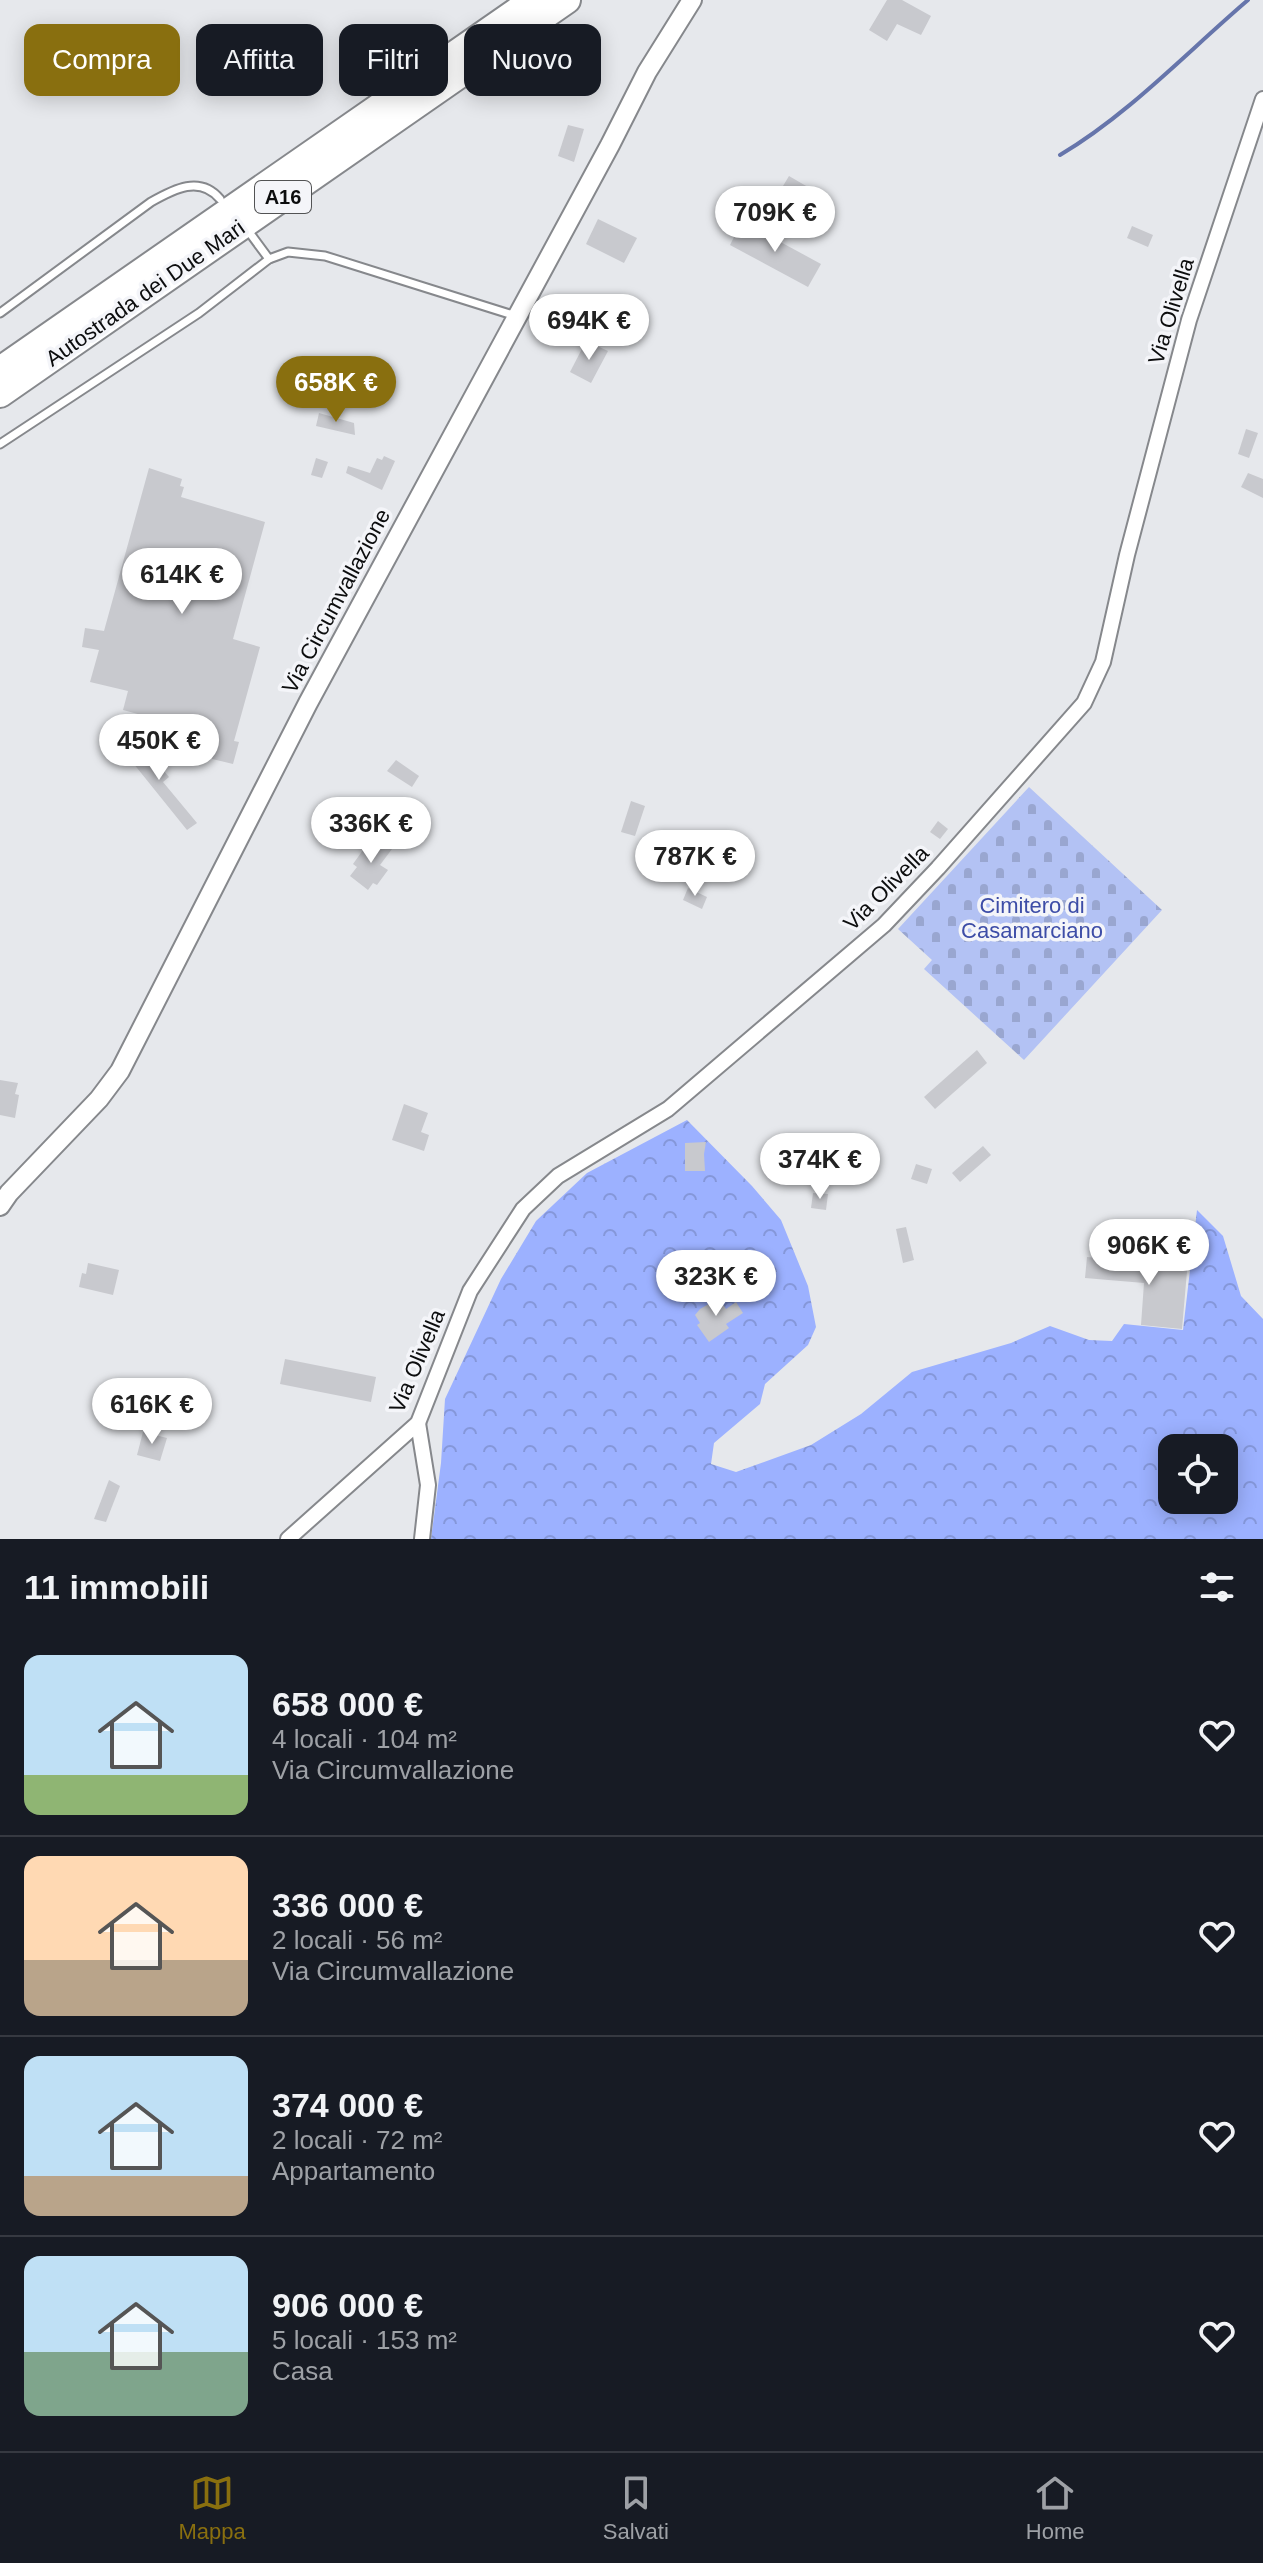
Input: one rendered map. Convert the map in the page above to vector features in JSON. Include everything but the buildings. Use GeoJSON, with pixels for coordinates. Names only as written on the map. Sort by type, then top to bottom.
{"type":"FeatureCollection","features":[{"type":"Feature","properties":{"kind":"highway","name":"Autostrada dei Due Mari"},"geometry":{"type":"LineString","coordinates":[[0,370],[533,0]]}},
{"type":"Feature","properties":{"kind":"highway","name":"Autostrada dei Due Mari"},"geometry":{"type":"LineString","coordinates":[[0,394],[567,0]]}},
{"type":"Feature","properties":{"kind":"street","name":"Via Circumvallazione"},"geometry":{"type":"LineString","coordinates":[[0,1206],[99,1099],[120,1071],[308,703],[647,72],[692,0]]}},
{"type":"Feature","properties":{"kind":"street","name":"Via Olivella"},"geometry":{"type":"LineString","coordinates":[[288,1539],[418,1423],[470,1291],[523,1209],[558,1176],[668,1109],[884,925],[1084,703],[1103,662],[1127,555],[1189,320],[1263,99]]}},
{"type":"Feature","properties":{"kind":"street"},"geometry":{"type":"LineString","coordinates":[[418,1423],[428,1485],[422,1539]]}},
{"type":"Feature","properties":{"kind":"lane"},"geometry":{"type":"LineString","coordinates":[[0,313],[151,202],[175,189],[197,185],[213,190],[220,199]]}},
{"type":"Feature","properties":{"kind":"lane"},"geometry":{"type":"LineString","coordinates":[[249,232],[269,259]]}},
{"type":"Feature","properties":{"kind":"lane"},"geometry":{"type":"LineString","coordinates":[[0,444],[199,313],[269,259],[288,252],[325,256],[516,316]]}},
{"type":"Feature","properties":{"kind":"green space","name":"Cimitero di Casamarciano"},"geometry":{"type":"Polygon","coordinates":[[[1029,787],[1162,910],[1024,1060],[924,969],[932,960],[898,929],[1029,787]]]}},
{"type":"Feature","properties":{"kind":"green space"},"geometry":{"type":"Polygon","coordinates":[[[687,1120],[781,1220],[808,1286],[816,1327],[808,1345],[765,1384],[760,1404],[714,1443],[711,1464],[736,1472],[811,1445],[861,1414],[912,1372],[1011,1343],[1050,1326],[1089,1340],[1112,1341],[1124,1324],[1183,1330],[1197,1210],[1223,1236],[1241,1296],[1263,1319],[1263,1539],[431,1539],[445,1399],[501,1279],[536,1221],[587,1173],[687,1120]]]}},
{"type":"Feature","properties":{"kind":"waterway"},"geometry":{"type":"LineString","coordinates":[[1060,155],[1134,102],[1248,0]]}}]}
